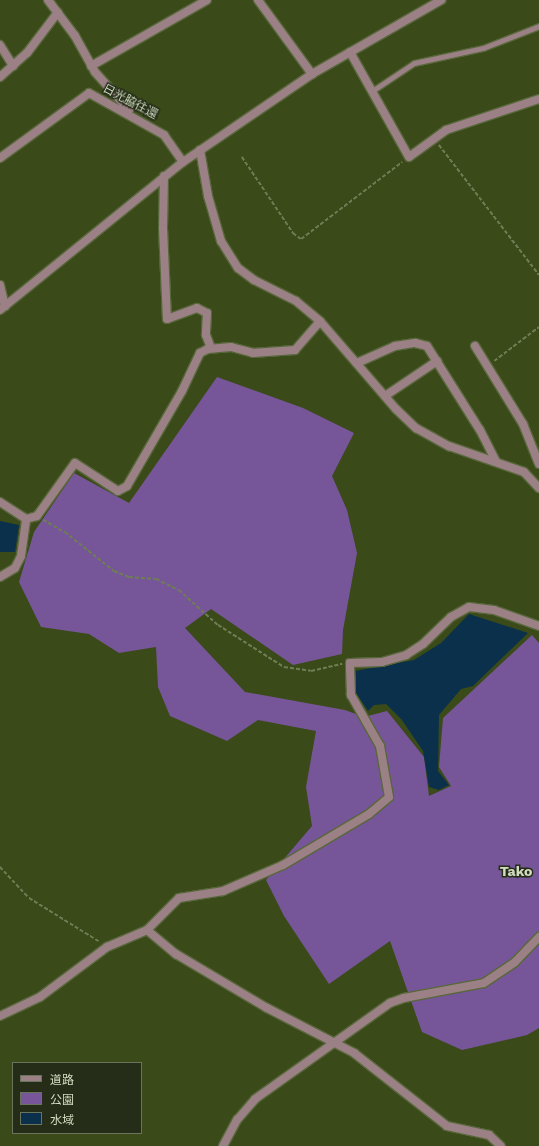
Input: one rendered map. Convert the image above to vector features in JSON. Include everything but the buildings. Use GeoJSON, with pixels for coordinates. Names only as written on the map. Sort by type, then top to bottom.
{"type":"FeatureCollection","features":[{"type":"Feature","properties":{"kind":"street"},"geometry":{"type":"LineString","coordinates":[[48,0],[58,12],[91,66],[122,106],[152,126]]}},
{"type":"Feature","properties":{"kind":"street"},"geometry":{"type":"LineString","coordinates":[[91,66],[207,0]]}},
{"type":"Feature","properties":{"kind":"street"},"geometry":{"type":"LineString","coordinates":[[258,0],[312,74]]}},
{"type":"Feature","properties":{"kind":"street"},"geometry":{"type":"LineString","coordinates":[[3,308],[164,176],[200,150],[312,74],[441,0]]}},
{"type":"Feature","properties":{"kind":"street"},"geometry":{"type":"LineString","coordinates":[[0,77],[13,66],[58,12]]}},
{"type":"Feature","properties":{"kind":"street"},"geometry":{"type":"LineString","coordinates":[[0,45],[13,66]]}},
{"type":"Feature","properties":{"kind":"street"},"geometry":{"type":"LineString","coordinates":[[350,52],[409,157],[446,130],[539,99]]}},
{"type":"Feature","properties":{"kind":"street","name":"日光脇往還"},"geometry":{"type":"LineString","coordinates":[[0,158],[89,93],[152,126],[164,135],[183,162]]}},
{"type":"Feature","properties":{"kind":"street"},"geometry":{"type":"LineString","coordinates":[[200,150],[208,196],[222,241],[238,268],[254,280],[296,301],[320,321],[385,396],[416,428],[449,446],[495,460],[524,472],[539,488]]}},
{"type":"Feature","properties":{"kind":"street"},"geometry":{"type":"LineString","coordinates":[[164,176],[163,228],[167,319],[197,308],[207,313],[206,335],[211,348]]}},
{"type":"Feature","properties":{"kind":"street"},"geometry":{"type":"LineString","coordinates":[[0,285],[3,308]]}},
{"type":"Feature","properties":{"kind":"street"},"geometry":{"type":"LineString","coordinates":[[0,502],[26,519],[37,516],[75,463],[118,490],[127,486],[182,391],[200,353],[211,348],[231,347],[253,353],[295,350],[320,321]]}},
{"type":"Feature","properties":{"kind":"street"},"geometry":{"type":"LineString","coordinates":[[357,363],[395,346],[416,343],[427,346],[480,430],[495,460]]}},
{"type":"Feature","properties":{"kind":"street"},"geometry":{"type":"LineString","coordinates":[[475,346],[523,424],[539,464]]}},
{"type":"Feature","properties":{"kind":"street"},"geometry":{"type":"LineString","coordinates":[[385,396],[436,361]]}},
{"type":"Feature","properties":{"kind":"street"},"geometry":{"type":"LineString","coordinates":[[0,577],[15,568],[20,556],[26,519]]}},
{"type":"Feature","properties":{"kind":"street"},"geometry":{"type":"LineString","coordinates":[[0,1016],[40,997],[107,947],[147,930],[179,898],[223,891],[283,865],[368,814],[389,797],[380,746],[351,695],[350,663],[382,662],[406,655],[423,644],[451,617],[469,607],[494,610],[539,626]]}},
{"type":"Feature","properties":{"kind":"street"},"geometry":{"type":"LineString","coordinates":[[147,930],[176,954],[335,1045],[354,1053],[447,1126],[489,1135],[501,1146]]}},
{"type":"Feature","properties":{"kind":"street"},"geometry":{"type":"LineString","coordinates":[[223,1146],[237,1120],[255,1099],[335,1045],[390,1003],[404,998],[484,983],[515,962],[539,937]]}},
{"type":"Feature","properties":{"kind":"lane"},"geometry":{"type":"LineString","coordinates":[[372,91],[414,63],[483,48],[539,26]]}},
{"type":"Feature","properties":{"kind":"path"},"geometry":{"type":"LineString","coordinates":[[434,138],[539,275]]}},
{"type":"Feature","properties":{"kind":"path"},"geometry":{"type":"LineString","coordinates":[[242,157],[293,233],[301,239],[409,157]]}},
{"type":"Feature","properties":{"kind":"path"},"geometry":{"type":"LineString","coordinates":[[488,366],[539,327]]}},
{"type":"Feature","properties":{"kind":"path"},"geometry":{"type":"LineString","coordinates":[[37,516],[64,532],[114,571],[129,577],[156,579],[179,590],[218,625],[284,667],[311,671],[350,663]]}},
{"type":"Feature","properties":{"kind":"path"},"geometry":{"type":"LineString","coordinates":[[0,867],[29,898],[107,947]]}},
{"type":"Feature","properties":{"kind":"green space"},"geometry":{"type":"Polygon","coordinates":[[[217,377],[303,408],[354,433],[332,476],[347,510],[357,553],[343,630],[342,654],[293,665],[211,609],[185,628],[245,692],[345,710],[364,717],[387,711],[424,757],[429,796],[451,786],[439,767],[443,718],[532,635],[539,643],[539,1028],[527,1035],[462,1050],[422,1032],[390,941],[329,984],[284,916],[266,880],[312,826],[306,787],[316,731],[258,720],[227,741],[170,716],[158,687],[156,647],[119,653],[89,634],[41,627],[19,582],[34,532],[74,473],[129,503],[217,377]]]}},
{"type":"Feature","properties":{"kind":"water"},"geometry":{"type":"Polygon","coordinates":[[[0,521],[19,525],[15,552],[0,552],[0,521]]]}},
{"type":"Feature","properties":{"kind":"water"},"geometry":{"type":"Polygon","coordinates":[[[469,614],[528,633],[473,686],[461,689],[439,715],[438,771],[449,785],[439,790],[429,787],[423,751],[402,720],[386,704],[374,705],[368,711],[356,693],[355,671],[414,660],[441,643],[469,614]]]}},
{"type":"Feature","properties":{"kind":"district","name":"Tako"},"geometry":{"type":"Point","coordinates":[516,871]}}]}
